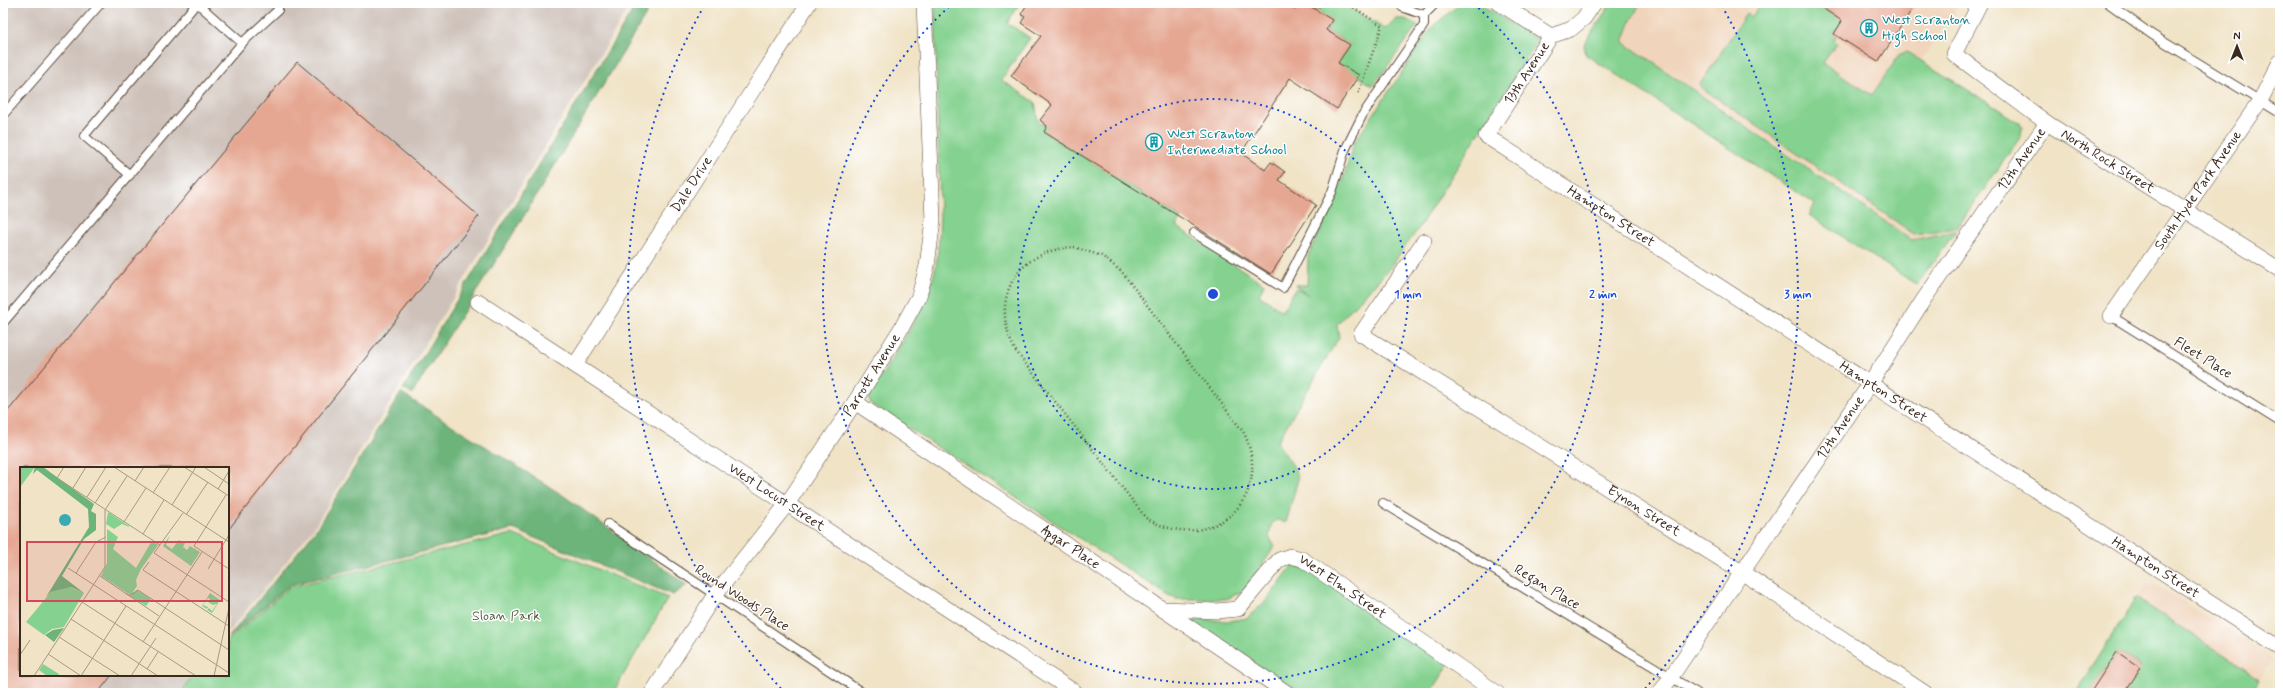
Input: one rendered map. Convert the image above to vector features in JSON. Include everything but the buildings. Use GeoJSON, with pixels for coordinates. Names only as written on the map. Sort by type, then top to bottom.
{"type":"FeatureCollection","features":[{"type":"Feature","properties":{"kind":"street","name":"Dale Drive"},"geometry":{"type":"LineString","coordinates":[[575,365],[809,3]]}},
{"type":"Feature","properties":{"kind":"street","name":"Parrott Avenue"},"geometry":{"type":"LineString","coordinates":[[652,693],[714,596],[787,504],[855,402],[902,327],[918,296],[928,266],[933,220],[924,3]]}},
{"type":"Feature","properties":{"kind":"street"},"geometry":{"type":"LineString","coordinates":[[1499,3],[1551,36]]}},
{"type":"Feature","properties":{"kind":"street","name":"13th Avenue"},"geometry":{"type":"LineString","coordinates":[[1486,136],[1551,36],[1571,29],[1584,18],[1594,3]]}},
{"type":"Feature","properties":{"kind":"street","name":"North Rock Street"},"geometry":{"type":"LineString","coordinates":[[1980,3],[1954,54],[2047,123],[2280,270]]}},
{"type":"Feature","properties":{"kind":"street","name":"South Hyde Park Avenue"},"geometry":{"type":"LineString","coordinates":[[2111,316],[2260,101],[2280,62]]}},
{"type":"Feature","properties":{"kind":"street","name":"12th Avenue"},"geometry":{"type":"LineString","coordinates":[[1660,693],[1870,384],[1924,299],[2047,123]]}},
{"type":"Feature","properties":{"kind":"street","name":"Hampton Street"},"geometry":{"type":"LineString","coordinates":[[1486,136],[2280,648]]}},
{"type":"Feature","properties":{"kind":"street","name":"Eynon Street"},"geometry":{"type":"LineString","coordinates":[[1424,241],[1361,334],[1743,573],[1925,693]]}},
{"type":"Feature","properties":{"kind":"street","name":"West Locust Street"},"geometry":{"type":"LineString","coordinates":[[478,302],[1076,693]]}},
{"type":"Feature","properties":{"kind":"street","name":"Apgar Place"},"geometry":{"type":"LineString","coordinates":[[855,402],[1288,693]]}},
{"type":"Feature","properties":{"kind":"street","name":"West Elm Street"},"geometry":{"type":"LineString","coordinates":[[1162,609],[1216,611],[1238,609],[1279,560],[1290,556],[1302,559],[1497,693]]}},
{"type":"Feature","properties":{"kind":"lane"},"geometry":{"type":"LineString","coordinates":[[3,116],[101,3]]}},
{"type":"Feature","properties":{"kind":"lane"},"geometry":{"type":"LineString","coordinates":[[130,174],[84,136],[197,3],[242,43]]}},
{"type":"Feature","properties":{"kind":"lane"},"geometry":{"type":"LineString","coordinates":[[3,323],[242,43],[278,10],[278,3]]}},
{"type":"Feature","properties":{"kind":"lane"},"geometry":{"type":"LineString","coordinates":[[1194,233],[1283,288],[1332,192],[1345,150],[1359,122],[1424,25],[1424,15],[1436,3]]}},
{"type":"Feature","properties":{"kind":"lane"},"geometry":{"type":"LineString","coordinates":[[2108,3],[2151,34],[2280,114]]}},
{"type":"Feature","properties":{"kind":"lane"},"geometry":{"type":"LineString","coordinates":[[1402,6],[1424,15]]}},
{"type":"Feature","properties":{"kind":"lane","name":"Fleet Place"},"geometry":{"type":"LineString","coordinates":[[2111,316],[2280,422]]}},
{"type":"Feature","properties":{"kind":"lane","name":"Regan Place"},"geometry":{"type":"LineString","coordinates":[[1383,503],[1697,693]]}},
{"type":"Feature","properties":{"kind":"lane","name":"Round Woods Place"},"geometry":{"type":"LineString","coordinates":[[608,524],[714,596],[863,693]]}},
{"type":"Feature","properties":{"kind":"path"},"geometry":{"type":"LineString","coordinates":[[1316,10],[1321,3]]}},
{"type":"Feature","properties":{"kind":"path"},"geometry":{"type":"LineString","coordinates":[[1348,3],[1382,26],[1358,94]]}},
{"type":"Feature","properties":{"kind":"path"},"geometry":{"type":"LineString","coordinates":[[1074,247],[1102,256],[1122,272],[1237,423],[1249,444],[1252,465],[1250,488],[1235,511],[1212,527],[1193,531],[1177,531],[1160,527],[1146,518],[1015,350],[1009,337],[1005,320],[1006,302],[1011,283],[1020,269],[1032,259],[1045,252],[1074,247]]}},
{"type":"Feature","properties":{"kind":"shaded area"},"geometry":{"type":"Polygon","coordinates":[[[3,3],[632,3],[313,529],[229,632],[229,467],[20,467],[20,676],[192,676],[178,693],[3,693],[3,3]]]}},
{"type":"Feature","properties":{"kind":"shaded area"},"geometry":{"type":"Polygon","coordinates":[[[1641,3],[1960,3],[1921,60],[2019,122],[2022,127],[2021,135],[1958,230],[1912,241],[1825,177],[1623,42],[1631,20],[1641,3]]]}},
{"type":"Feature","properties":{"kind":"shaded area"},"geometry":{"type":"Polygon","coordinates":[[[2147,582],[2160,587],[2264,652],[2272,660],[2251,693],[2075,693],[2147,582]]]}},
{"type":"Feature","properties":{"kind":"green space"},"geometry":{"type":"Polygon","coordinates":[[[637,3],[653,3],[516,229],[412,394],[403,389],[637,3]]]}},
{"type":"Feature","properties":{"kind":"green space"},"geometry":{"type":"Polygon","coordinates":[[[935,3],[1020,3],[1007,23],[1030,38],[1001,80],[1035,102],[1038,121],[1048,127],[1044,132],[1181,218],[1176,226],[1264,284],[1259,295],[1282,311],[1296,288],[1308,295],[1295,285],[1307,285],[1308,256],[1343,180],[1354,143],[1433,26],[1461,3],[1478,3],[1538,40],[1416,232],[1388,270],[1337,324],[1339,337],[1277,442],[1294,467],[1298,479],[1286,523],[1278,520],[1272,523],[1269,537],[1275,546],[1246,589],[1227,599],[1177,599],[1169,596],[871,404],[869,399],[870,395],[916,318],[931,286],[935,271],[939,244],[940,216],[935,3]]]}},
{"type":"Feature","properties":{"kind":"green space"},"geometry":{"type":"Polygon","coordinates":[[[1305,3],[1342,3],[1385,29],[1396,19],[1405,19],[1418,25],[1373,86],[1338,63],[1350,45],[1326,30],[1332,20],[1305,3]]]}},
{"type":"Feature","properties":{"kind":"green space"},"geometry":{"type":"Polygon","coordinates":[[[1611,3],[1641,3],[1631,20],[1623,42],[1912,240],[1956,231],[1917,285],[1809,215],[1815,204],[1586,55],[1584,45],[1611,3]]]}},
{"type":"Feature","properties":{"kind":"green space"},"geometry":{"type":"Polygon","coordinates":[[[1760,3],[1815,3],[1842,21],[1834,33],[1837,35],[1834,40],[1837,43],[1823,63],[1872,95],[1900,54],[1907,52],[2019,122],[2022,127],[2021,136],[1957,228],[1914,234],[1699,86],[1746,14],[1752,17],[1760,3]]]}},
{"type":"Feature","properties":{"kind":"green space"},"geometry":{"type":"Polygon","coordinates":[[[401,393],[564,496],[687,585],[673,595],[513,529],[290,585],[229,637],[315,531],[401,393]]]}},
{"type":"Feature","properties":{"kind":"green space","name":"Sloan Park"},"geometry":{"type":"Polygon","coordinates":[[[512,534],[668,598],[613,693],[180,693],[193,676],[229,676],[229,639],[290,587],[512,534]]]}},
{"type":"Feature","properties":{"kind":"green space"},"geometry":{"type":"Polygon","coordinates":[[[1292,566],[1306,568],[1449,664],[1431,693],[1300,693],[1184,618],[1228,621],[1247,618],[1266,601],[1292,566]]]}},
{"type":"Feature","properties":{"kind":"green space"},"geometry":{"type":"Polygon","coordinates":[[[2136,598],[2260,679],[2251,693],[2124,693],[2141,667],[2117,652],[2090,693],[2075,693],[2136,598]]]}},
{"type":"Feature","properties":{"kind":"place","name":"West Scranton High School"},"geometry":{"type":"Point","coordinates":[1869,28]}},
{"type":"Feature","properties":{"kind":"place","name":"West Scranton Intermediate School"},"geometry":{"type":"Point","coordinates":[1154,142]}}]}
